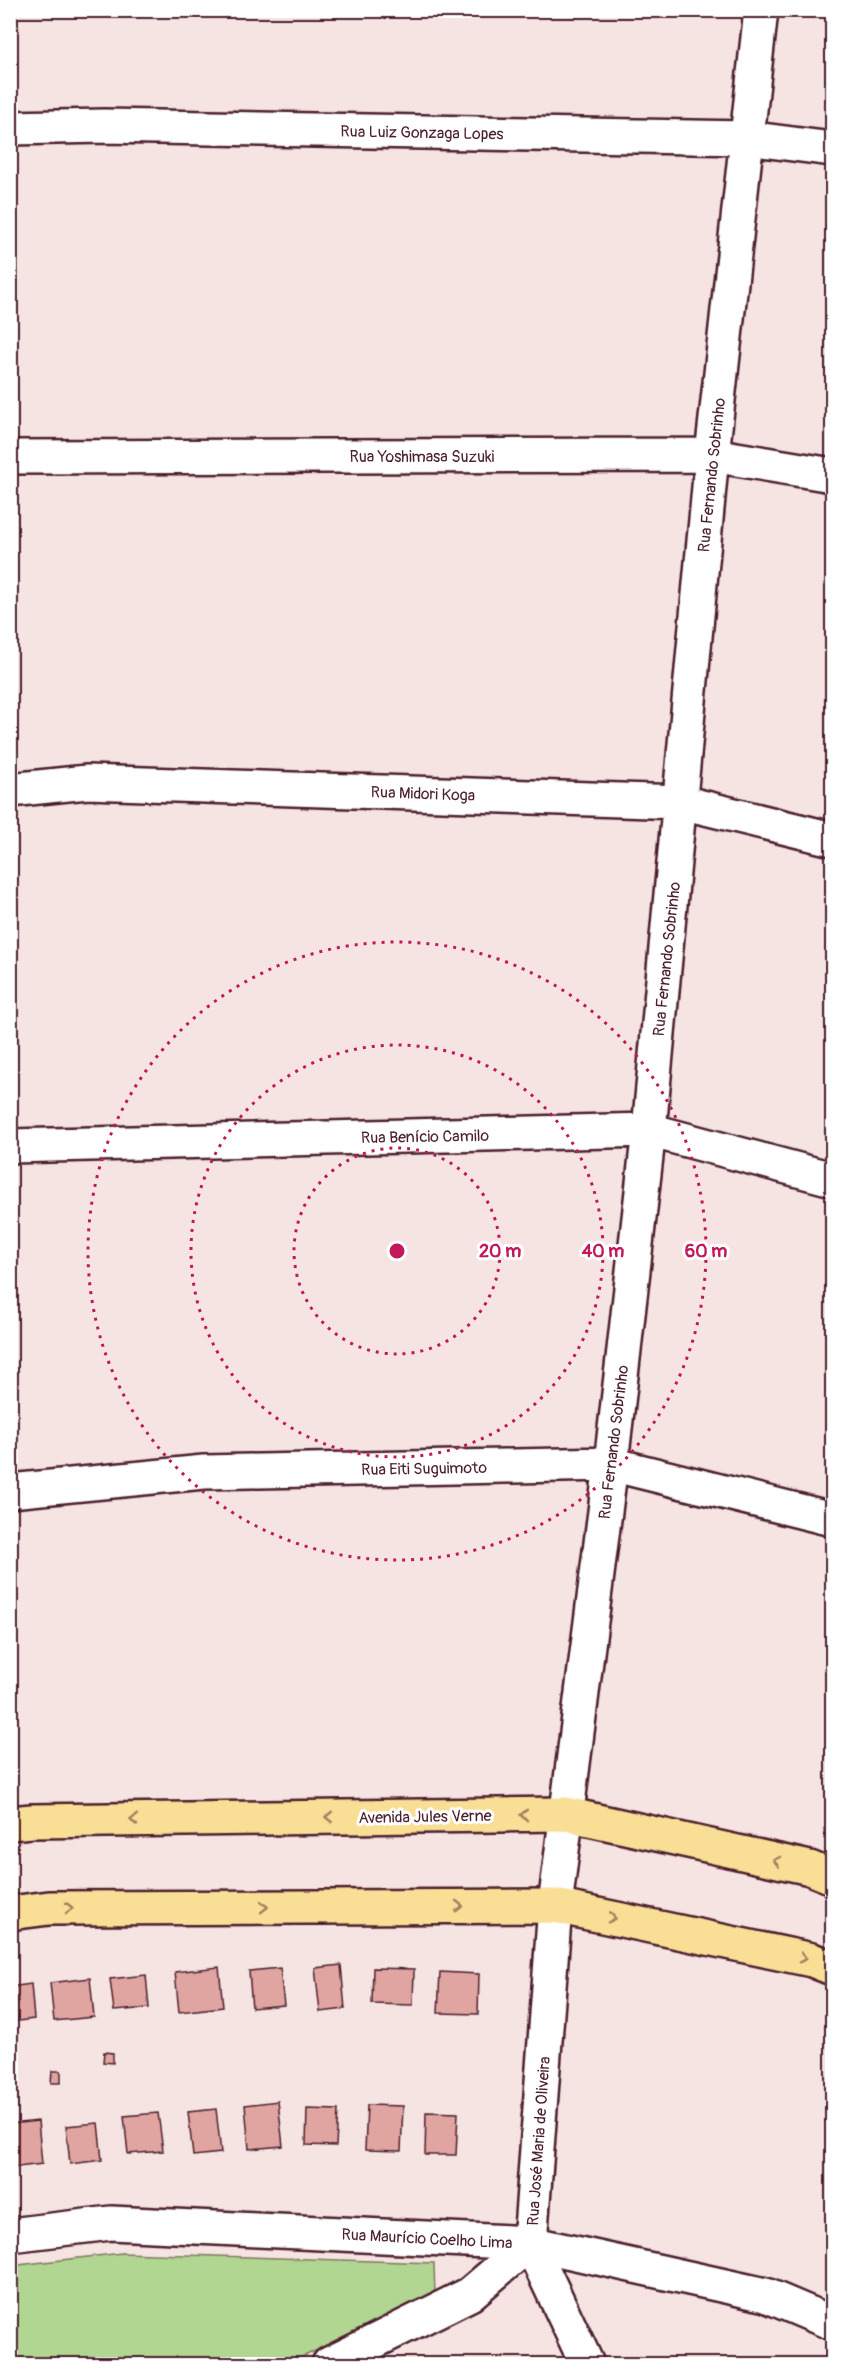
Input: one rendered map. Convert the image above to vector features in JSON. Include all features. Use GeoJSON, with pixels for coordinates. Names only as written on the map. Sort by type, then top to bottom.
{"type":"FeatureCollection","features":[{"type":"Feature","properties":{"kind":"main road","name":"Avenida Jules Verne"},"geometry":{"type":"LineString","coordinates":[[10,1823],[566,1814],[810,1868],[832,1877]]}},
{"type":"Feature","properties":{"kind":"main road"},"geometry":{"type":"LineString","coordinates":[[10,1912],[50,1908],[555,1906],[812,1960],[832,1968]]}},
{"type":"Feature","properties":{"kind":"street","name":"Rua Fernando Sobrinho"},"geometry":{"type":"LineString","coordinates":[[555,1906],[611,1464],[649,1130],[712,454],[761,10]]}},
{"type":"Feature","properties":{"kind":"street","name":"Rua Luiz Gonzaga Lopes"},"geometry":{"type":"LineString","coordinates":[[10,128],[104,126],[747,138],[832,149]]}},
{"type":"Feature","properties":{"kind":"street","name":"Rua Yoshimasa Suzuki"},"geometry":{"type":"LineString","coordinates":[[10,458],[712,454],[832,475]]}},
{"type":"Feature","properties":{"kind":"street","name":"Rua Midori Koga"},"geometry":{"type":"LineString","coordinates":[[10,790],[87,782],[681,802],[832,839]]}},
{"type":"Feature","properties":{"kind":"street","name":"Rua Benício Camilo"},"geometry":{"type":"LineString","coordinates":[[10,1146],[649,1130],[832,1179]]}},
{"type":"Feature","properties":{"kind":"street","name":"Rua Eiti Suguimoto"},"geometry":{"type":"LineString","coordinates":[[10,1491],[204,1472],[611,1464],[832,1519]]}},
{"type":"Feature","properties":{"kind":"street","name":"Rua José Maria de Oliveira"},"geometry":{"type":"LineString","coordinates":[[555,1906],[530,2243],[587,2364]]}},
{"type":"Feature","properties":{"kind":"street","name":"Rua Maurício Coelho Lima"},"geometry":{"type":"LineString","coordinates":[[10,2235],[111,2223],[530,2243],[766,2295],[832,2323]]}},
{"type":"Feature","properties":{"kind":"street"},"geometry":{"type":"LineString","coordinates":[[328,2364],[470,2294],[530,2243]]}},
{"type":"Feature","properties":{"kind":"green space"},"geometry":{"type":"Polygon","coordinates":[[[122,2253],[434,2263],[435,2296],[287,2364],[11,2364],[10,2266],[122,2253]]]}},
{"type":"Feature","properties":{"kind":"building"},"geometry":{"type":"Polygon","coordinates":[[[341,1965],[345,2009],[320,2012],[315,1968],[341,1965]]]}},
{"type":"Feature","properties":{"kind":"building"},"geometry":{"type":"Polygon","coordinates":[[[219,1967],[223,2007],[179,2012],[175,1972],[219,1967]]]}},
{"type":"Feature","properties":{"kind":"building"},"geometry":{"type":"Polygon","coordinates":[[[280,1968],[284,2005],[252,2008],[249,1971],[280,1968]]]}},
{"type":"Feature","properties":{"kind":"building"},"geometry":{"type":"Polygon","coordinates":[[[373,1968],[414,1969],[413,2005],[372,2004],[373,1968]]]}},
{"type":"Feature","properties":{"kind":"building"},"geometry":{"type":"Polygon","coordinates":[[[440,1972],[479,1974],[478,2014],[438,2013],[440,1972]]]}},
{"type":"Feature","properties":{"kind":"building"},"geometry":{"type":"Polygon","coordinates":[[[146,1975],[149,2008],[114,2011],[110,1979],[146,1975]]]}},
{"type":"Feature","properties":{"kind":"building"},"geometry":{"type":"Polygon","coordinates":[[[90,1978],[94,2017],[54,2021],[50,1983],[90,1978]]]}},
{"type":"Feature","properties":{"kind":"building"},"geometry":{"type":"Polygon","coordinates":[[[31,1984],[34,2019],[10,2022],[10,1987],[31,1984]]]}},
{"type":"Feature","properties":{"kind":"building"},"geometry":{"type":"Polygon","coordinates":[[[104,2052],[113,2053],[113,2063],[103,2062],[104,2052]]]}},
{"type":"Feature","properties":{"kind":"building"},"geometry":{"type":"Polygon","coordinates":[[[52,2071],[61,2071],[61,2083],[51,2083],[52,2071]]]}},
{"type":"Feature","properties":{"kind":"building"},"geometry":{"type":"Polygon","coordinates":[[[278,2101],[283,2146],[249,2149],[245,2105],[278,2101]]]}},
{"type":"Feature","properties":{"kind":"building"},"geometry":{"type":"Polygon","coordinates":[[[367,2105],[403,2106],[401,2151],[365,2150],[367,2105]]]}},
{"type":"Feature","properties":{"kind":"building"},"geometry":{"type":"Polygon","coordinates":[[[216,2109],[221,2153],[193,2156],[188,2112],[216,2109]]]}},
{"type":"Feature","properties":{"kind":"building"},"geometry":{"type":"Polygon","coordinates":[[[307,2109],[338,2110],[336,2146],[306,2145],[307,2109]]]}},
{"type":"Feature","properties":{"kind":"building"},"geometry":{"type":"Polygon","coordinates":[[[426,2112],[458,2113],[456,2155],[425,2155],[426,2112]]]}},
{"type":"Feature","properties":{"kind":"building"},"geometry":{"type":"Polygon","coordinates":[[[158,2113],[163,2151],[128,2154],[124,2116],[158,2113]]]}},
{"type":"Feature","properties":{"kind":"building"},"geometry":{"type":"Polygon","coordinates":[[[38,2121],[42,2164],[10,2168],[10,2124],[38,2121]]]}},
{"type":"Feature","properties":{"kind":"building"},"geometry":{"type":"Polygon","coordinates":[[[98,2123],[102,2160],[70,2164],[66,2126],[98,2123]]]}}]}
